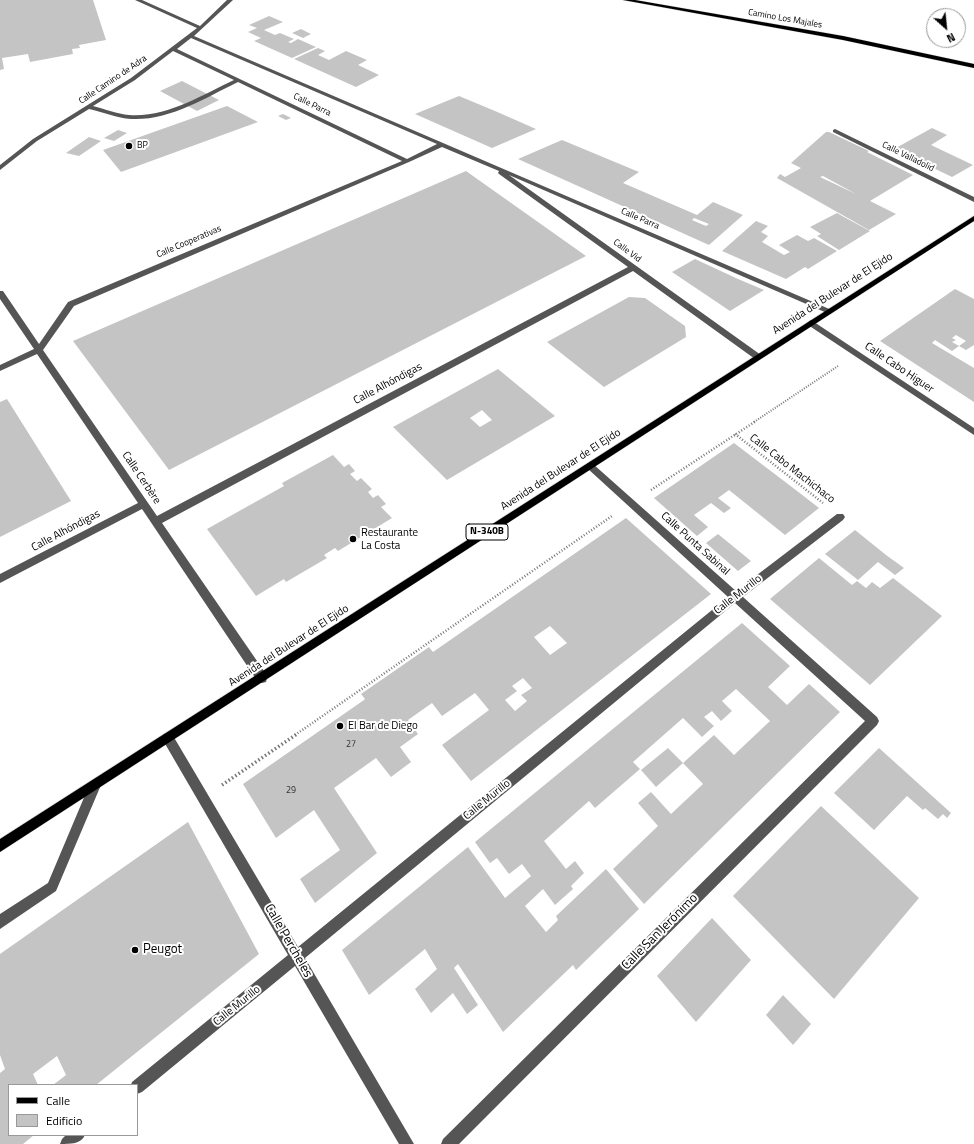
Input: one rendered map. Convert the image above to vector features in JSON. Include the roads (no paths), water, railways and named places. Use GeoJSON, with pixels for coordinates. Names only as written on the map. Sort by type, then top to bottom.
{"type":"FeatureCollection","features":[{"type":"Feature","properties":{"kind":"main road","name":"Camino Los Majales"},"geometry":{"type":"LineString","coordinates":[[626,0],[842,38],[939,60]]}},
{"type":"Feature","properties":{"kind":"main road"},"geometry":{"type":"LineString","coordinates":[[939,60],[974,66]]}},
{"type":"Feature","properties":{"kind":"main road"},"geometry":{"type":"LineString","coordinates":[[939,60],[974,73]]}},
{"type":"Feature","properties":{"kind":"main road","name":"Avenida del Bulevar de El Ejido"},"geometry":{"type":"LineString","coordinates":[[0,846],[974,218]]}},
{"type":"Feature","properties":{"kind":"street"},"geometry":{"type":"LineString","coordinates":[[138,0],[201,28]]}},
{"type":"Feature","properties":{"kind":"street","name":"Calle Camino de Adra"},"geometry":{"type":"LineString","coordinates":[[0,168],[36,140],[133,79],[201,28],[230,0]]}},
{"type":"Feature","properties":{"kind":"street","name":"Calle Parra"},"geometry":{"type":"LineString","coordinates":[[190,36],[484,161],[830,311]]}},
{"type":"Feature","properties":{"kind":"street","name":"Calle Parra"},"geometry":{"type":"LineString","coordinates":[[173,49],[407,161]]}},
{"type":"Feature","properties":{"kind":"street"},"geometry":{"type":"LineString","coordinates":[[89,106],[131,117],[152,115],[178,108],[239,80]]}},
{"type":"Feature","properties":{"kind":"street","name":"Calle Valladolid"},"geometry":{"type":"LineString","coordinates":[[835,131],[974,200]]}},
{"type":"Feature","properties":{"kind":"street"},"geometry":{"type":"LineString","coordinates":[[407,161],[443,144]]}},
{"type":"Feature","properties":{"kind":"street","name":"Calle Cooperativas"},"geometry":{"type":"LineString","coordinates":[[0,368],[39,350],[72,304],[407,161]]}},
{"type":"Feature","properties":{"kind":"street","name":"Calle Vid"},"geometry":{"type":"LineString","coordinates":[[484,161],[758,357]]}},
{"type":"Feature","properties":{"kind":"street","name":"Calle Alhóndigas"},"geometry":{"type":"LineString","coordinates":[[156,521],[632,268]]}},
{"type":"Feature","properties":{"kind":"street","name":"Calle Cerbère"},"geometry":{"type":"LineString","coordinates":[[0,293],[262,678]]}},
{"type":"Feature","properties":{"kind":"street","name":"Calle Cabo Higuer"},"geometry":{"type":"LineString","coordinates":[[811,323],[974,432]]}},
{"type":"Feature","properties":{"kind":"street","name":"Calle Punta Sabinal"},"geometry":{"type":"LineString","coordinates":[[590,466],[873,721]]}},
{"type":"Feature","properties":{"kind":"street","name":"Calle Alhóndigas"},"geometry":{"type":"LineString","coordinates":[[0,579],[144,504]]}},
{"type":"Feature","properties":{"kind":"street","name":"Calle Murillo"},"geometry":{"type":"LineString","coordinates":[[138,1086],[736,597],[840,516]]}},
{"type":"Feature","properties":{"kind":"street","name":"Calle San Jerónimo"},"geometry":{"type":"LineString","coordinates":[[448,1144],[873,721]]}},
{"type":"Feature","properties":{"kind":"street","name":"Calle Percheles"},"geometry":{"type":"LineString","coordinates":[[168,738],[407,1144]]}},
{"type":"Feature","properties":{"kind":"street"},"geometry":{"type":"LineString","coordinates":[[0,922],[52,887],[95,785]]}},
{"type":"Feature","properties":{"kind":"street"},"geometry":{"type":"LineString","coordinates":[[67,1144],[77,1136]]}},
{"type":"Feature","properties":{"kind":"place","name":"BP"},"geometry":{"type":"Point","coordinates":[129,146]}},
{"type":"Feature","properties":{"kind":"place","name":"Restaurante La Costa"},"geometry":{"type":"Point","coordinates":[353,539]}},
{"type":"Feature","properties":{"kind":"place","name":"El Bar de Diego"},"geometry":{"type":"Point","coordinates":[340,726]}},
{"type":"Feature","properties":{"kind":"place","name":"Peugot"},"geometry":{"type":"Point","coordinates":[135,950]}}]}
